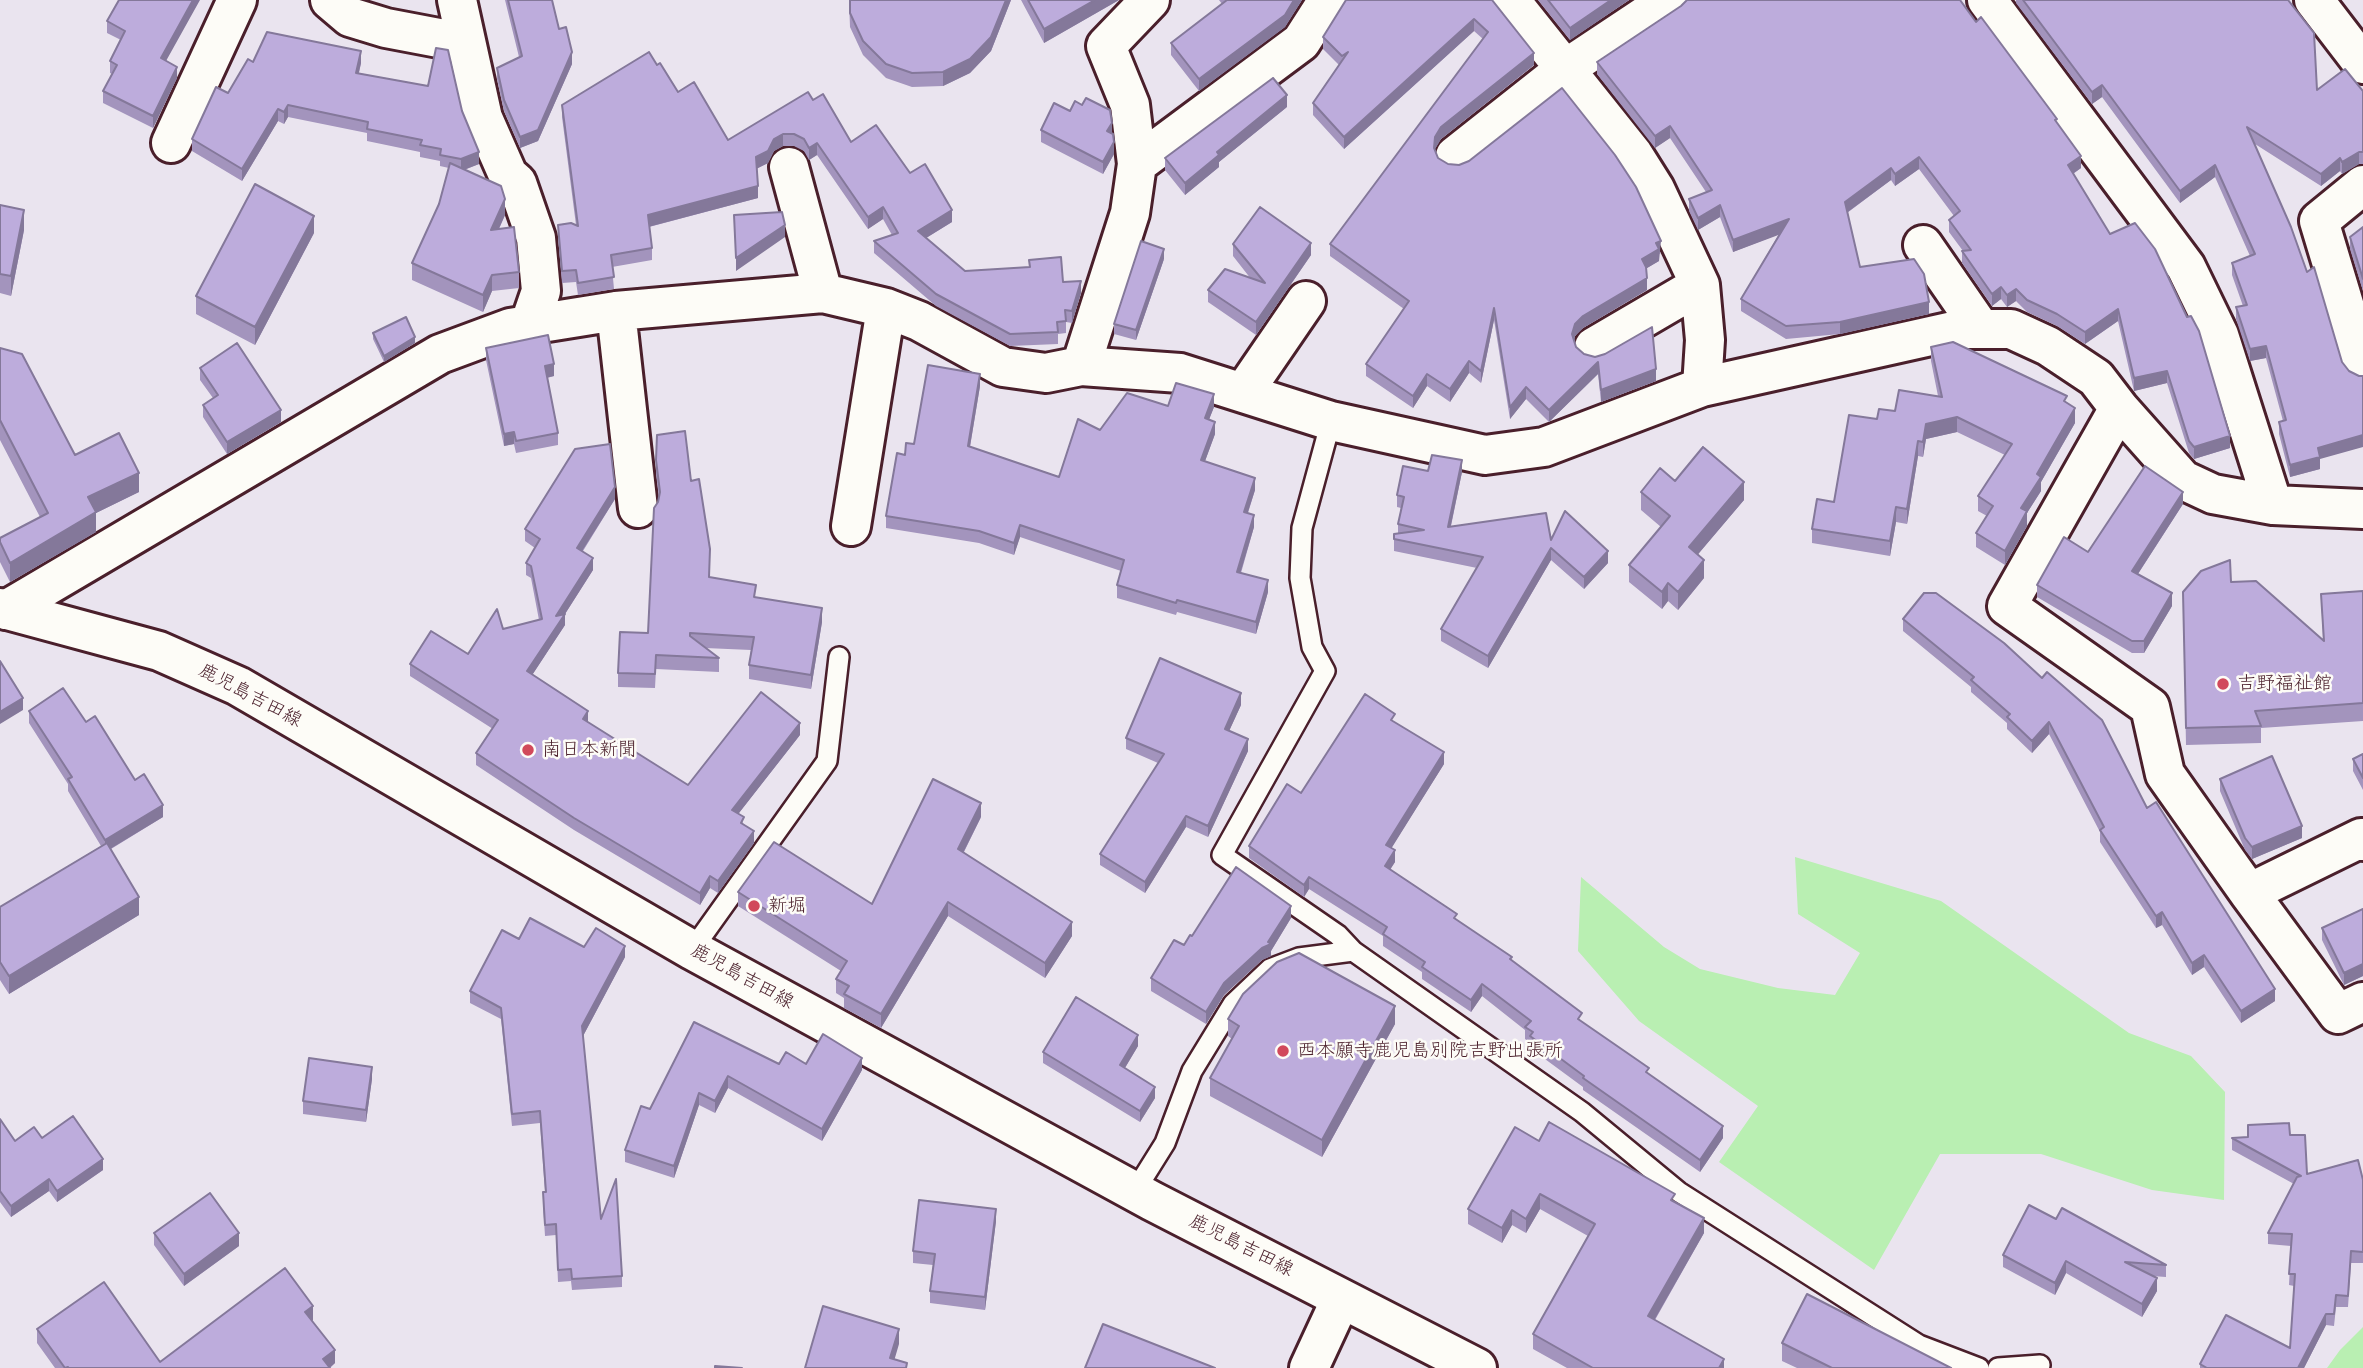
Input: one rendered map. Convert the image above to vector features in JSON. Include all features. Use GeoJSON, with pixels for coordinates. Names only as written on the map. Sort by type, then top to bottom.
{"type":"FeatureCollection","features":[{"type":"Feature","properties":{"kind":"street"},"geometry":{"type":"LineString","coordinates":[[171,143],[237,0]]}},
{"type":"Feature","properties":{"kind":"street"},"geometry":{"type":"LineString","coordinates":[[330,0],[350,17],[386,28],[465,43]]}},
{"type":"Feature","properties":{"kind":"street"},"geometry":{"type":"LineString","coordinates":[[457,0],[483,118],[508,175],[517,183],[536,238],[541,291],[529,326]]}},
{"type":"Feature","properties":{"kind":"street"},"geometry":{"type":"LineString","coordinates":[[1081,366],[1130,212],[1137,164],[1130,105],[1106,46],[1150,0]]}},
{"type":"Feature","properties":{"kind":"street"},"geometry":{"type":"LineString","coordinates":[[1137,164],[1301,43],[1328,0]]}},
{"type":"Feature","properties":{"kind":"street"},"geometry":{"type":"LineString","coordinates":[[1510,0],[1633,154],[1655,188],[1700,285],[1706,340],[1702,387]]}},
{"type":"Feature","properties":{"kind":"street"},"geometry":{"type":"LineString","coordinates":[[1455,156],[1565,69],[1669,0]]}},
{"type":"Feature","properties":{"kind":"street"},"geometry":{"type":"LineString","coordinates":[[1987,0],[2186,267],[2219,335],[2273,505]]}},
{"type":"Feature","properties":{"kind":"street"},"geometry":{"type":"LineString","coordinates":[[2314,0],[2363,64]]}},
{"type":"Feature","properties":{"kind":"street"},"geometry":{"type":"LineString","coordinates":[[789,167],[824,293]]}},
{"type":"Feature","properties":{"kind":"street"},"geometry":{"type":"LineString","coordinates":[[2363,185],[2319,221],[2363,367]]}},
{"type":"Feature","properties":{"kind":"street"},"geometry":{"type":"LineString","coordinates":[[1923,245],[1981,329]]}},
{"type":"Feature","properties":{"kind":"street"},"geometry":{"type":"LineString","coordinates":[[1594,347],[1700,285]]}},
{"type":"Feature","properties":{"kind":"street"},"geometry":{"type":"LineString","coordinates":[[3,609],[440,354],[510,328],[616,311],[824,293],[886,308],[919,321],[1003,367],[1046,373],[1081,366],[1180,373],[1331,421],[1485,455],[1544,447],[1702,387],[1962,329],[2011,329],[2048,346],[2096,378],[2183,480],[2213,494],[2273,505],[2363,509]]}},
{"type":"Feature","properties":{"kind":"street"},"geometry":{"type":"LineString","coordinates":[[1243,393],[1306,301]]}},
{"type":"Feature","properties":{"kind":"street"},"geometry":{"type":"LineString","coordinates":[[851,526],[886,308]]}},
{"type":"Feature","properties":{"kind":"street"},"geometry":{"type":"LineString","coordinates":[[616,311],[638,508]]}},
{"type":"Feature","properties":{"kind":"street"},"geometry":{"type":"LineString","coordinates":[[2119,408],[2007,607],[2150,708],[2165,774],[2249,893],[2338,1014],[2363,1002]]}},
{"type":"Feature","properties":{"kind":"street","name":"鹿児島吉田線"},"geometry":{"type":"LineString","coordinates":[[3,609],[159,651],[238,686],[692,950],[1135,1191],[1477,1368]]}},
{"type":"Feature","properties":{"kind":"street"},"geometry":{"type":"LineString","coordinates":[[2249,893],[2361,838],[2363,841]]}},
{"type":"Feature","properties":{"kind":"street"},"geometry":{"type":"LineString","coordinates":[[1309,1368],[1341,1299]]}},
{"type":"Feature","properties":{"kind":"lane"},"geometry":{"type":"LineString","coordinates":[[1331,421],[1302,528],[1300,578],[1312,647],[1325,671],[1222,855],[1338,935],[1353,951],[1582,1112],[1679,1192],[1919,1345],[1979,1368]]}},
{"type":"Feature","properties":{"kind":"lane"},"geometry":{"type":"LineString","coordinates":[[692,950],[827,761],[839,657]]}},
{"type":"Feature","properties":{"kind":"lane"},"geometry":{"type":"LineString","coordinates":[[1135,1191],[1165,1143],[1192,1071],[1233,1004],[1270,969],[1299,958],[1353,951]]}},
{"type":"Feature","properties":{"kind":"lane"},"geometry":{"type":"LineString","coordinates":[[1998,1368],[2040,1365]]}},
{"type":"Feature","properties":{"kind":"green space"},"geometry":{"type":"Polygon","coordinates":[[[1795,857],[1941,901],[2129,1033],[2191,1056],[2225,1092],[2224,1200],[2152,1190],[2041,1154],[1940,1154],[1874,1270],[1719,1162],[1758,1106],[1639,1021],[1578,951],[1581,877],[1664,947],[1700,969],[1778,988],[1835,995],[1860,953],[1798,914],[1795,857]]]}},
{"type":"Feature","properties":{"kind":"green space"},"geometry":{"type":"Polygon","coordinates":[[[2363,1327],[2363,1368],[2327,1368],[2340,1350],[2363,1327]]]}},
{"type":"Feature","properties":{"kind":"building"},"geometry":{"type":"Polygon","coordinates":[[[119,0],[193,0],[161,58],[177,67],[153,116],[103,91],[117,65],[110,61],[125,31],[107,21],[119,0]]]}},
{"type":"Feature","properties":{"kind":"building"},"geometry":{"type":"Polygon","coordinates":[[[508,0],[552,0],[559,29],[566,27],[572,52],[538,130],[520,137],[504,100],[497,68],[522,56],[508,0]]]}},
{"type":"Feature","properties":{"kind":"building"},"geometry":{"type":"Polygon","coordinates":[[[850,0],[1006,0],[991,37],[970,59],[943,72],[912,73],[886,64],[863,41],[850,13],[850,0]]]}},
{"type":"Feature","properties":{"kind":"building"},"geometry":{"type":"Polygon","coordinates":[[[1028,0],[1095,0],[1044,29],[1028,0]]]}},
{"type":"Feature","properties":{"kind":"building"},"geometry":{"type":"Polygon","coordinates":[[[1227,0],[1294,0],[1285,15],[1199,79],[1171,43],[1227,0]]]}},
{"type":"Feature","properties":{"kind":"building"},"geometry":{"type":"Polygon","coordinates":[[[1346,0],[1492,0],[1534,53],[1441,127],[1435,137],[1434,148],[1438,158],[1448,164],[1459,165],[1469,161],[1562,88],[1615,155],[1636,187],[1661,241],[1656,243],[1659,249],[1642,259],[1647,278],[1583,316],[1575,324],[1572,334],[1576,347],[1584,354],[1595,357],[1652,327],[1656,369],[1601,390],[1598,362],[1549,410],[1526,387],[1510,407],[1494,308],[1481,371],[1469,361],[1450,389],[1427,374],[1413,396],[1366,364],[1409,301],[1330,244],[1488,32],[1474,19],[1344,137],[1313,103],[1348,52],[1342,56],[1323,37],[1346,0]]]}},
{"type":"Feature","properties":{"kind":"building"},"geometry":{"type":"Polygon","coordinates":[[[1548,0],[1611,0],[1570,28],[1548,0]]]}},
{"type":"Feature","properties":{"kind":"building"},"geometry":{"type":"Polygon","coordinates":[[[1687,0],[1960,0],[1976,22],[1981,17],[2057,119],[2055,120],[2081,156],[2068,165],[2110,234],[2135,223],[2155,249],[2187,317],[2191,316],[2199,331],[2230,436],[2194,447],[2189,441],[2167,371],[2134,378],[2118,309],[2085,332],[2057,314],[2027,300],[2016,289],[2007,295],[2001,287],[1992,294],[1962,251],[1971,250],[1949,220],[1960,211],[1919,157],[1895,174],[1891,168],[1845,202],[1860,267],[1914,259],[1924,274],[1929,302],[1840,322],[1786,326],[1741,299],[1789,219],[1733,240],[1720,205],[1698,218],[1689,199],[1712,190],[1670,126],[1655,136],[1597,62],[1687,0]]]}},
{"type":"Feature","properties":{"kind":"building"},"geometry":{"type":"Polygon","coordinates":[[[2023,0],[2288,0],[2314,33],[2317,90],[2345,69],[2363,91],[2363,152],[2342,162],[2340,158],[2321,174],[2247,127],[2291,227],[2307,272],[2314,267],[2342,362],[2349,371],[2363,376],[2363,435],[2318,448],[2320,457],[2290,465],[2279,422],[2286,420],[2266,346],[2250,349],[2236,307],[2247,305],[2232,263],[2255,254],[2215,165],[2180,191],[2102,85],[2092,92],[2023,0]]]}},
{"type":"Feature","properties":{"kind":"building"},"geometry":{"type":"Polygon","coordinates":[[[267,32],[361,51],[356,73],[428,86],[436,48],[448,50],[462,111],[479,152],[461,159],[440,155],[441,149],[420,145],[422,140],[367,129],[368,122],[288,105],[284,112],[278,109],[242,169],[192,139],[216,87],[228,93],[248,59],[253,62],[267,32]]]}},
{"type":"Feature","properties":{"kind":"building"},"geometry":{"type":"Polygon","coordinates":[[[649,52],[657,65],[660,63],[678,92],[694,82],[728,140],[808,92],[813,100],[823,94],[851,142],[876,125],[910,173],[925,164],[952,210],[918,231],[965,271],[1030,267],[1029,260],[1061,257],[1063,282],[1081,281],[1072,311],[1065,310],[1066,321],[1057,322],[1058,332],[1010,334],[936,294],[874,241],[898,233],[883,207],[868,217],[817,143],[809,148],[804,139],[794,134],[783,134],[774,139],[768,151],[756,157],[758,186],[648,215],[652,248],[611,255],[614,277],[578,283],[576,270],[562,271],[558,225],[571,223],[578,226],[562,105],[649,52]]]}},
{"type":"Feature","properties":{"kind":"building"},"geometry":{"type":"Polygon","coordinates":[[[1273,78],[1287,95],[1217,152],[1219,155],[1185,183],[1165,158],[1273,78]]]}},
{"type":"Feature","properties":{"kind":"building"},"geometry":{"type":"Polygon","coordinates":[[[1086,98],[1110,110],[1112,123],[1107,131],[1113,134],[1114,142],[1103,162],[1041,130],[1054,103],[1070,111],[1075,101],[1082,105],[1086,98]]]}},
{"type":"Feature","properties":{"kind":"building"},"geometry":{"type":"Polygon","coordinates":[[[450,163],[501,186],[505,199],[491,230],[514,227],[519,272],[492,275],[483,295],[412,263],[439,204],[450,163]]]}},
{"type":"Feature","properties":{"kind":"building"},"geometry":{"type":"Polygon","coordinates":[[[255,184],[314,216],[255,327],[196,296],[255,184]]]}},
{"type":"Feature","properties":{"kind":"building"},"geometry":{"type":"Polygon","coordinates":[[[0,205],[24,210],[11,276],[0,274],[0,205]]]}},
{"type":"Feature","properties":{"kind":"building"},"geometry":{"type":"Polygon","coordinates":[[[1260,207],[1311,243],[1256,322],[1208,290],[1225,269],[1265,283],[1233,244],[1260,207]]]}},
{"type":"Feature","properties":{"kind":"building"},"geometry":{"type":"Polygon","coordinates":[[[782,212],[785,225],[736,258],[734,215],[782,212]]]}},
{"type":"Feature","properties":{"kind":"building"},"geometry":{"type":"Polygon","coordinates":[[[2363,227],[2363,279],[2350,237],[2363,227]]]}},
{"type":"Feature","properties":{"kind":"building"},"geometry":{"type":"Polygon","coordinates":[[[1141,241],[1164,249],[1136,330],[1114,324],[1141,241]]]}},
{"type":"Feature","properties":{"kind":"building"},"geometry":{"type":"Polygon","coordinates":[[[406,317],[415,337],[384,356],[373,333],[406,317]]]}},
{"type":"Feature","properties":{"kind":"building"},"geometry":{"type":"Polygon","coordinates":[[[548,335],[554,364],[545,366],[558,433],[516,441],[514,432],[504,434],[486,348],[548,335]]]}},
{"type":"Feature","properties":{"kind":"building"},"geometry":{"type":"Polygon","coordinates":[[[1953,342],[2067,396],[2064,401],[2075,408],[2037,474],[2041,477],[2021,508],[2027,511],[2005,551],[1976,533],[1993,506],[1978,496],[2012,444],[1957,417],[1926,424],[1923,442],[1918,441],[1907,509],[1896,507],[1890,541],[1812,529],[1817,499],[1834,502],[1849,415],[1877,419],[1879,409],[1895,411],[1899,390],[1942,397],[1931,347],[1953,342]]]}},
{"type":"Feature","properties":{"kind":"building"},"geometry":{"type":"Polygon","coordinates":[[[237,343],[281,410],[227,442],[203,405],[218,395],[200,368],[237,343]]]}},
{"type":"Feature","properties":{"kind":"building"},"geometry":{"type":"Polygon","coordinates":[[[0,348],[22,354],[75,455],[119,433],[139,473],[88,497],[96,512],[10,563],[0,538],[48,513],[0,420],[0,348]]]}},
{"type":"Feature","properties":{"kind":"building"},"geometry":{"type":"Polygon","coordinates":[[[928,365],[980,374],[968,446],[1059,477],[1078,419],[1100,430],[1127,393],[1168,406],[1176,383],[1214,394],[1205,418],[1215,422],[1201,460],[1255,478],[1244,512],[1254,515],[1237,572],[1268,580],[1256,622],[1177,600],[1176,603],[1117,585],[1124,560],[1020,525],[1014,543],[979,531],[886,516],[897,453],[905,455],[906,443],[914,444],[928,365]]]}},
{"type":"Feature","properties":{"kind":"building"},"geometry":{"type":"Polygon","coordinates":[[[685,431],[691,481],[699,479],[710,549],[709,577],[756,585],[754,597],[822,608],[811,675],[749,665],[754,637],[690,633],[690,636],[719,658],[656,655],[655,674],[618,673],[620,632],[648,633],[654,508],[660,492],[656,460],[657,435],[685,431]]]}},
{"type":"Feature","properties":{"kind":"building"},"geometry":{"type":"Polygon","coordinates":[[[610,444],[615,487],[577,548],[593,558],[556,616],[565,614],[527,671],[588,711],[583,719],[688,785],[761,692],[800,723],[732,810],[744,817],[741,823],[754,831],[718,881],[710,876],[700,893],[574,818],[476,753],[498,720],[410,664],[431,631],[468,654],[497,609],[503,629],[542,619],[531,566],[526,563],[540,539],[525,529],[575,449],[610,444]]]}},
{"type":"Feature","properties":{"kind":"building"},"geometry":{"type":"Polygon","coordinates":[[[1703,447],[1744,482],[1689,547],[1704,560],[1678,592],[1668,583],[1662,592],[1629,565],[1670,516],[1641,492],[1660,468],[1675,481],[1703,447]]]}},
{"type":"Feature","properties":{"kind":"building"},"geometry":{"type":"Polygon","coordinates":[[[1432,455],[1462,460],[1448,527],[1546,513],[1551,540],[1565,511],[1608,551],[1584,577],[1551,548],[1488,656],[1441,629],[1483,557],[1394,539],[1394,534],[1424,530],[1398,524],[1404,497],[1397,495],[1403,466],[1428,471],[1432,455]]]}},
{"type":"Feature","properties":{"kind":"building"},"geometry":{"type":"Polygon","coordinates":[[[2145,466],[2183,492],[2132,571],[2172,593],[2144,641],[2132,641],[2037,585],[2064,537],[2088,552],[2145,466]]]}},
{"type":"Feature","properties":{"kind":"building"},"geometry":{"type":"Polygon","coordinates":[[[2230,560],[2231,582],[2256,581],[2324,641],[2321,594],[2363,591],[2363,703],[2255,711],[2261,726],[2186,728],[2183,592],[2201,571],[2230,560]]]}},
{"type":"Feature","properties":{"kind":"building"},"geometry":{"type":"Polygon","coordinates":[[[1924,593],[1936,593],[2004,643],[2042,678],[2047,672],[2102,720],[2147,808],[2156,802],[2275,989],[2241,1011],[2204,955],[2192,963],[2162,912],[2156,916],[2100,830],[2104,827],[2049,722],[2032,741],[2007,717],[2010,714],[1971,680],[1974,677],[1903,619],[1924,593]]]}},
{"type":"Feature","properties":{"kind":"building"},"geometry":{"type":"Polygon","coordinates":[[[1160,658],[1241,693],[1225,729],[1248,739],[1208,826],[1186,816],[1145,882],[1100,854],[1164,754],[1126,738],[1160,658]]]}},
{"type":"Feature","properties":{"kind":"building"},"geometry":{"type":"Polygon","coordinates":[[[0,661],[23,698],[0,712],[0,661]]]}},
{"type":"Feature","properties":{"kind":"building"},"geometry":{"type":"Polygon","coordinates":[[[63,688],[86,722],[95,716],[135,780],[144,774],[163,805],[105,840],[68,779],[72,777],[29,711],[63,688]]]}},
{"type":"Feature","properties":{"kind":"building"},"geometry":{"type":"Polygon","coordinates":[[[1365,694],[1395,714],[1391,720],[1444,752],[1386,845],[1395,850],[1385,866],[1457,914],[1454,918],[1512,957],[1510,959],[1582,1013],[1578,1019],[1649,1068],[1646,1072],[1723,1126],[1700,1160],[1583,1078],[1584,1076],[1530,1036],[1533,1032],[1525,1027],[1531,1021],[1482,984],[1471,1000],[1422,967],[1425,962],[1383,934],[1387,927],[1309,877],[1304,885],[1249,846],[1287,784],[1301,793],[1365,694]]]}},
{"type":"Feature","properties":{"kind":"building"},"geometry":{"type":"Polygon","coordinates":[[[2363,754],[2363,778],[2353,759],[2363,754]]]}},
{"type":"Feature","properties":{"kind":"building"},"geometry":{"type":"Polygon","coordinates":[[[2272,756],[2302,826],[2252,847],[2245,838],[2220,779],[2272,756]]]}},
{"type":"Feature","properties":{"kind":"building"},"geometry":{"type":"Polygon","coordinates":[[[933,779],[981,803],[958,849],[1072,922],[1045,963],[948,902],[881,1014],[844,994],[849,986],[836,979],[847,961],[738,892],[774,842],[872,904],[933,779]]]}},
{"type":"Feature","properties":{"kind":"building"},"geometry":{"type":"Polygon","coordinates":[[[107,843],[139,897],[9,976],[0,962],[0,907],[107,843]]]}},
{"type":"Feature","properties":{"kind":"building"},"geometry":{"type":"Polygon","coordinates":[[[1236,867],[1291,906],[1268,942],[1271,944],[1262,948],[1224,983],[1206,1012],[1151,978],[1174,940],[1184,945],[1190,935],[1192,936],[1236,867]]]}},
{"type":"Feature","properties":{"kind":"building"},"geometry":{"type":"Polygon","coordinates":[[[2363,909],[2363,964],[2344,973],[2322,928],[2363,909]]]}},
{"type":"Feature","properties":{"kind":"building"},"geometry":{"type":"Polygon","coordinates":[[[530,918],[584,947],[596,928],[625,946],[582,1026],[601,1219],[616,1179],[622,1276],[572,1279],[571,1269],[558,1270],[556,1224],[545,1225],[543,1192],[546,1192],[540,1111],[512,1114],[501,1008],[470,991],[502,930],[519,939],[530,918]]]}},
{"type":"Feature","properties":{"kind":"building"},"geometry":{"type":"Polygon","coordinates":[[[1299,953],[1395,1006],[1322,1140],[1210,1078],[1239,1026],[1228,1019],[1243,994],[1277,962],[1299,953]]]}},
{"type":"Feature","properties":{"kind":"building"},"geometry":{"type":"Polygon","coordinates":[[[1076,997],[1138,1035],[1120,1065],[1155,1087],[1140,1111],[1043,1052],[1076,997]]]}},
{"type":"Feature","properties":{"kind":"building"},"geometry":{"type":"Polygon","coordinates":[[[694,1022],[779,1064],[786,1052],[806,1064],[823,1034],[862,1058],[822,1129],[728,1076],[715,1101],[699,1093],[674,1166],[625,1150],[641,1106],[650,1109],[694,1022]]]}},
{"type":"Feature","properties":{"kind":"building"},"geometry":{"type":"Polygon","coordinates":[[[309,1058],[372,1067],[366,1110],[303,1101],[309,1058]]]}},
{"type":"Feature","properties":{"kind":"building"},"geometry":{"type":"Polygon","coordinates":[[[73,1116],[103,1159],[57,1191],[49,1179],[11,1206],[0,1191],[0,1119],[15,1141],[34,1127],[42,1138],[73,1116]]]}},
{"type":"Feature","properties":{"kind":"building"},"geometry":{"type":"Polygon","coordinates":[[[1549,1122],[1675,1194],[1671,1200],[1704,1218],[1648,1316],[1724,1359],[1719,1368],[1593,1368],[1533,1334],[1595,1224],[1540,1194],[1526,1219],[1512,1210],[1502,1228],[1468,1209],[1515,1127],[1539,1141],[1549,1122]]]}},
{"type":"Feature","properties":{"kind":"building"},"geometry":{"type":"Polygon","coordinates":[[[2289,1123],[2290,1135],[2305,1135],[2307,1174],[2358,1160],[2363,1180],[2363,1252],[2351,1251],[2348,1296],[2336,1295],[2334,1314],[2326,1314],[2298,1368],[2207,1368],[2200,1364],[2226,1315],[2290,1348],[2295,1274],[2289,1274],[2292,1234],[2268,1233],[2297,1177],[2301,1176],[2232,1138],[2248,1137],[2248,1125],[2289,1123]]]}},
{"type":"Feature","properties":{"kind":"building"},"geometry":{"type":"Polygon","coordinates":[[[210,1193],[239,1233],[184,1274],[154,1233],[210,1193]]]}},
{"type":"Feature","properties":{"kind":"building"},"geometry":{"type":"Polygon","coordinates":[[[919,1200],[996,1209],[985,1297],[930,1291],[935,1254],[913,1251],[919,1200]]]}},
{"type":"Feature","properties":{"kind":"building"},"geometry":{"type":"Polygon","coordinates":[[[2029,1205],[2056,1219],[2062,1208],[2166,1265],[2125,1262],[2157,1278],[2142,1304],[2066,1261],[2055,1283],[2003,1255],[2029,1205]]]}},
{"type":"Feature","properties":{"kind":"building"},"geometry":{"type":"Polygon","coordinates":[[[285,1268],[313,1306],[305,1312],[335,1350],[323,1359],[330,1368],[65,1368],[37,1329],[104,1282],[160,1362],[285,1268]]]}},
{"type":"Feature","properties":{"kind":"building"},"geometry":{"type":"Polygon","coordinates":[[[1807,1294],[1951,1368],[1832,1368],[1782,1343],[1807,1294]]]}},
{"type":"Feature","properties":{"kind":"building"},"geometry":{"type":"Polygon","coordinates":[[[823,1306],[899,1329],[890,1358],[907,1363],[906,1368],[805,1368],[823,1306]]]}},
{"type":"Feature","properties":{"kind":"building"},"geometry":{"type":"Polygon","coordinates":[[[1103,1324],[1215,1368],[1085,1368],[1103,1324]]]}},
{"type":"Feature","properties":{"kind":"place","name":"吉野福祉館"},"geometry":{"type":"Point","coordinates":[2223,684]}},
{"type":"Feature","properties":{"kind":"place","name":"南日本新聞"},"geometry":{"type":"Point","coordinates":[528,750]}},
{"type":"Feature","properties":{"kind":"place","name":"新堀"},"geometry":{"type":"Point","coordinates":[754,906]}},
{"type":"Feature","properties":{"kind":"place","name":"西本願寺鹿児島別院吉野出張所"},"geometry":{"type":"Point","coordinates":[1283,1051]}}]}
